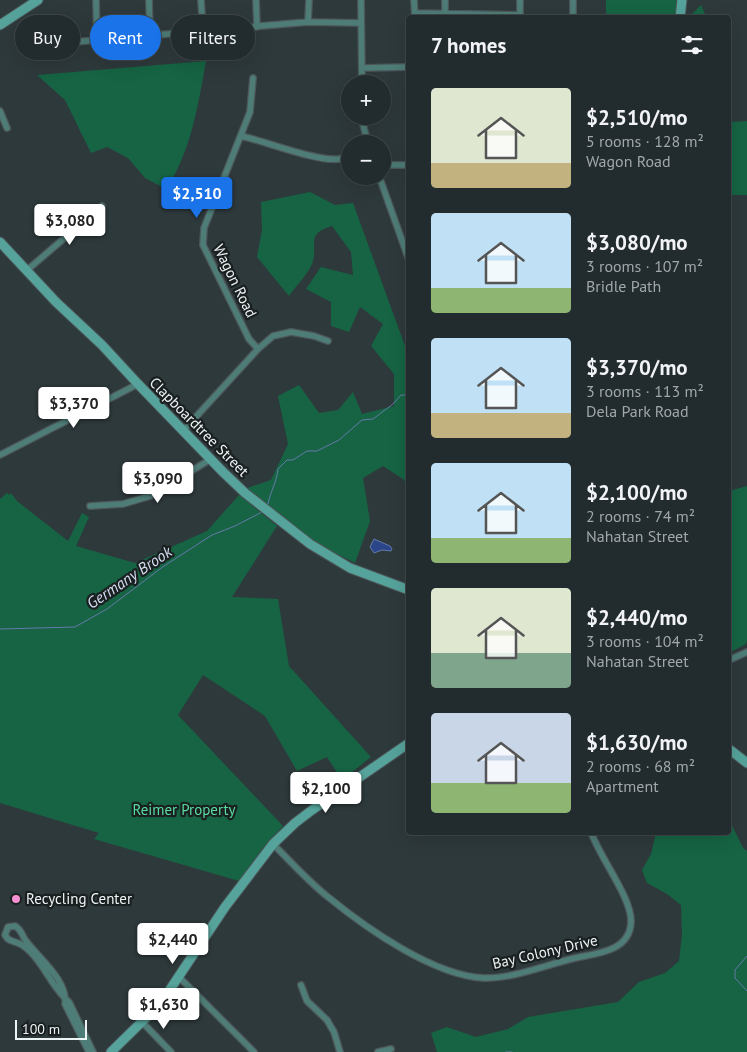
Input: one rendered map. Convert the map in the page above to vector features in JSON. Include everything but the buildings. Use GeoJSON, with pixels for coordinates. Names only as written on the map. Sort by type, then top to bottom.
{"type":"FeatureCollection","features":[{"type":"Feature","properties":{"kind":"street"},"geometry":{"type":"LineString","coordinates":[[0,25],[17,16],[38,0]]}},
{"type":"Feature","properties":{"kind":"street"},"geometry":{"type":"LineString","coordinates":[[96,0],[96,15]]}},
{"type":"Feature","properties":{"kind":"street"},"geometry":{"type":"LineString","coordinates":[[150,0],[150,15]]}},
{"type":"Feature","properties":{"kind":"street"},"geometry":{"type":"LineString","coordinates":[[201,0],[202,15]]}},
{"type":"Feature","properties":{"kind":"street"},"geometry":{"type":"LineString","coordinates":[[256,0],[257,28],[308,22],[361,23]]}},
{"type":"Feature","properties":{"kind":"street"},"geometry":{"type":"LineString","coordinates":[[308,22],[309,0]]}},
{"type":"Feature","properties":{"kind":"street"},"geometry":{"type":"LineString","coordinates":[[361,0],[362,75]]}},
{"type":"Feature","properties":{"kind":"street"},"geometry":{"type":"LineString","coordinates":[[414,0],[415,15],[456,15]]}},
{"type":"Feature","properties":{"kind":"street"},"geometry":{"type":"LineString","coordinates":[[445,0],[445,14]]}},
{"type":"Feature","properties":{"kind":"street"},"geometry":{"type":"LineString","coordinates":[[520,0],[520,15]]}},
{"type":"Feature","properties":{"kind":"street"},"geometry":{"type":"LineString","coordinates":[[573,0],[573,15]]}},
{"type":"Feature","properties":{"kind":"street"},"geometry":{"type":"LineString","coordinates":[[680,15],[682,0]]}},
{"type":"Feature","properties":{"kind":"street"},"geometry":{"type":"LineString","coordinates":[[362,68],[406,67]]}},
{"type":"Feature","properties":{"kind":"street","name":"Wagon Road"},"geometry":{"type":"LineString","coordinates":[[253,78],[250,112],[204,228],[203,245],[249,339],[258,349]]}},
{"type":"Feature","properties":{"kind":"street"},"geometry":{"type":"LineString","coordinates":[[0,111],[8,128]]}},
{"type":"Feature","properties":{"kind":"street"},"geometry":{"type":"LineString","coordinates":[[241,136],[307,154],[329,158],[341,157]]}},
{"type":"Feature","properties":{"kind":"street"},"geometry":{"type":"LineString","coordinates":[[391,165],[406,165]]}},
{"type":"Feature","properties":{"kind":"street"},"geometry":{"type":"LineString","coordinates":[[382,185],[406,252]]}},
{"type":"Feature","properties":{"kind":"street"},"geometry":{"type":"LineString","coordinates":[[26,271],[102,206]]}},
{"type":"Feature","properties":{"kind":"street","name":"Clapboardtree Street"},"geometry":{"type":"LineString","coordinates":[[0,242],[26,271],[74,320],[102,345],[245,493],[310,544],[350,568],[406,589]]}},
{"type":"Feature","properties":{"kind":"street"},"geometry":{"type":"LineString","coordinates":[[184,431],[258,349],[273,336],[285,332],[314,336],[328,341]]}},
{"type":"Feature","properties":{"kind":"street"},"geometry":{"type":"LineString","coordinates":[[0,455],[138,384]]}},
{"type":"Feature","properties":{"kind":"street"},"geometry":{"type":"LineString","coordinates":[[90,506],[123,504],[150,496],[211,459]]}},
{"type":"Feature","properties":{"kind":"street"},"geometry":{"type":"LineString","coordinates":[[731,659],[747,652]]}},
{"type":"Feature","properties":{"kind":"street"},"geometry":{"type":"LineString","coordinates":[[111,1052],[161,1003],[226,907],[273,844],[312,810],[406,745]]}},
{"type":"Feature","properties":{"kind":"street"},"geometry":{"type":"LineString","coordinates":[[731,751],[747,763]]}},
{"type":"Feature","properties":{"kind":"street","name":"Bay Colony Drive"},"geometry":{"type":"LineString","coordinates":[[273,844],[327,896],[373,930],[433,965],[484,978],[500,977],[569,959],[595,955],[617,947],[625,940],[630,930],[629,908],[595,846],[592,835]]}},
{"type":"Feature","properties":{"kind":"street"},"geometry":{"type":"LineString","coordinates":[[89,1052],[65,1004],[66,998],[53,972],[15,926],[8,928],[5,932],[6,937],[22,944],[40,963],[66,998],[69,1002],[93,1052]]}},
{"type":"Feature","properties":{"kind":"street"},"geometry":{"type":"LineString","coordinates":[[179,978],[254,1052]]}},
{"type":"Feature","properties":{"kind":"street"},"geometry":{"type":"LineString","coordinates":[[301,985],[308,1001],[327,1020],[334,1032],[340,1052]]}},
{"type":"Feature","properties":{"kind":"street"},"geometry":{"type":"LineString","coordinates":[[142,1022],[171,1052]]}},
{"type":"Feature","properties":{"kind":"street"},"geometry":{"type":"LineString","coordinates":[[378,1052],[391,1049]]}},
{"type":"Feature","properties":{"kind":"green space"},"geometry":{"type":"Polygon","coordinates":[[[606,0],[679,0],[677,15],[606,15],[606,0]]]}},
{"type":"Feature","properties":{"kind":"green space"},"geometry":{"type":"Polygon","coordinates":[[[701,5],[705,14],[716,14],[716,15],[691,15],[701,5]]]}},
{"type":"Feature","properties":{"kind":"green space"},"geometry":{"type":"Polygon","coordinates":[[[206,61],[188,144],[175,175],[166,189],[145,178],[128,158],[107,147],[91,153],[65,100],[37,75],[206,61]]]}},
{"type":"Feature","properties":{"kind":"green space"},"geometry":{"type":"Polygon","coordinates":[[[747,121],[747,195],[731,195],[731,122],[747,121]]]}},
{"type":"Feature","properties":{"kind":"green space"},"geometry":{"type":"Polygon","coordinates":[[[310,192],[335,205],[353,203],[406,349],[406,483],[383,466],[363,478],[370,521],[355,563],[314,542],[247,488],[271,480],[288,444],[278,396],[299,385],[319,413],[338,410],[353,392],[362,414],[394,406],[394,374],[371,346],[383,324],[360,307],[349,332],[331,326],[331,302],[306,289],[321,267],[353,275],[351,252],[332,226],[323,229],[315,237],[312,264],[289,296],[257,257],[262,230],[261,202],[310,192]]]}},
{"type":"Feature","properties":{"kind":"green space"},"geometry":{"type":"Polygon","coordinates":[[[747,486],[747,640],[746,644],[731,652],[731,490],[747,486]]]}},
{"type":"Feature","properties":{"kind":"green space","name":"Reimer Property"},"geometry":{"type":"Polygon","coordinates":[[[7,493],[9,495],[11,493],[17,501],[68,541],[82,513],[89,517],[76,546],[135,563],[207,531],[239,495],[277,526],[232,597],[278,599],[289,666],[371,757],[342,780],[327,757],[297,771],[265,716],[203,675],[178,715],[283,826],[262,849],[239,881],[94,839],[99,833],[0,803],[0,499],[7,493]]]}},
{"type":"Feature","properties":{"kind":"green space"},"geometry":{"type":"Polygon","coordinates":[[[731,823],[743,848],[747,851],[747,1052],[437,1052],[431,1033],[447,1027],[476,1037],[508,1029],[528,1017],[618,1002],[639,982],[665,973],[679,961],[682,934],[681,905],[667,894],[647,883],[642,870],[651,854],[656,835],[731,835],[731,823]]]}},
{"type":"Feature","properties":{"kind":"water"},"geometry":{"type":"Polygon","coordinates":[[[374,539],[390,546],[391,551],[382,550],[374,553],[370,547],[374,539]]]}},
{"type":"Feature","properties":{"kind":"waterway","name":"Germany Brook"},"geometry":{"type":"LineString","coordinates":[[268,504],[278,469],[287,460],[293,460],[307,451],[317,451],[339,440],[362,420],[373,419],[393,404],[401,395],[406,395]]}},
{"type":"Feature","properties":{"kind":"waterway","name":"Germany Brook"},"geometry":{"type":"LineString","coordinates":[[0,629],[75,627],[107,609],[164,566],[212,535],[262,512]]}},
{"type":"Feature","properties":{"kind":"waterway"},"geometry":{"type":"LineString","coordinates":[[747,956],[735,970],[735,978],[747,991]]}},
{"type":"Feature","properties":{"kind":"waterway"},"geometry":{"type":"LineString","coordinates":[[506,1052],[512,1052]]}},
{"type":"Feature","properties":{"kind":"place","name":"Recycling Center"},"geometry":{"type":"Point","coordinates":[16,899]}}]}
